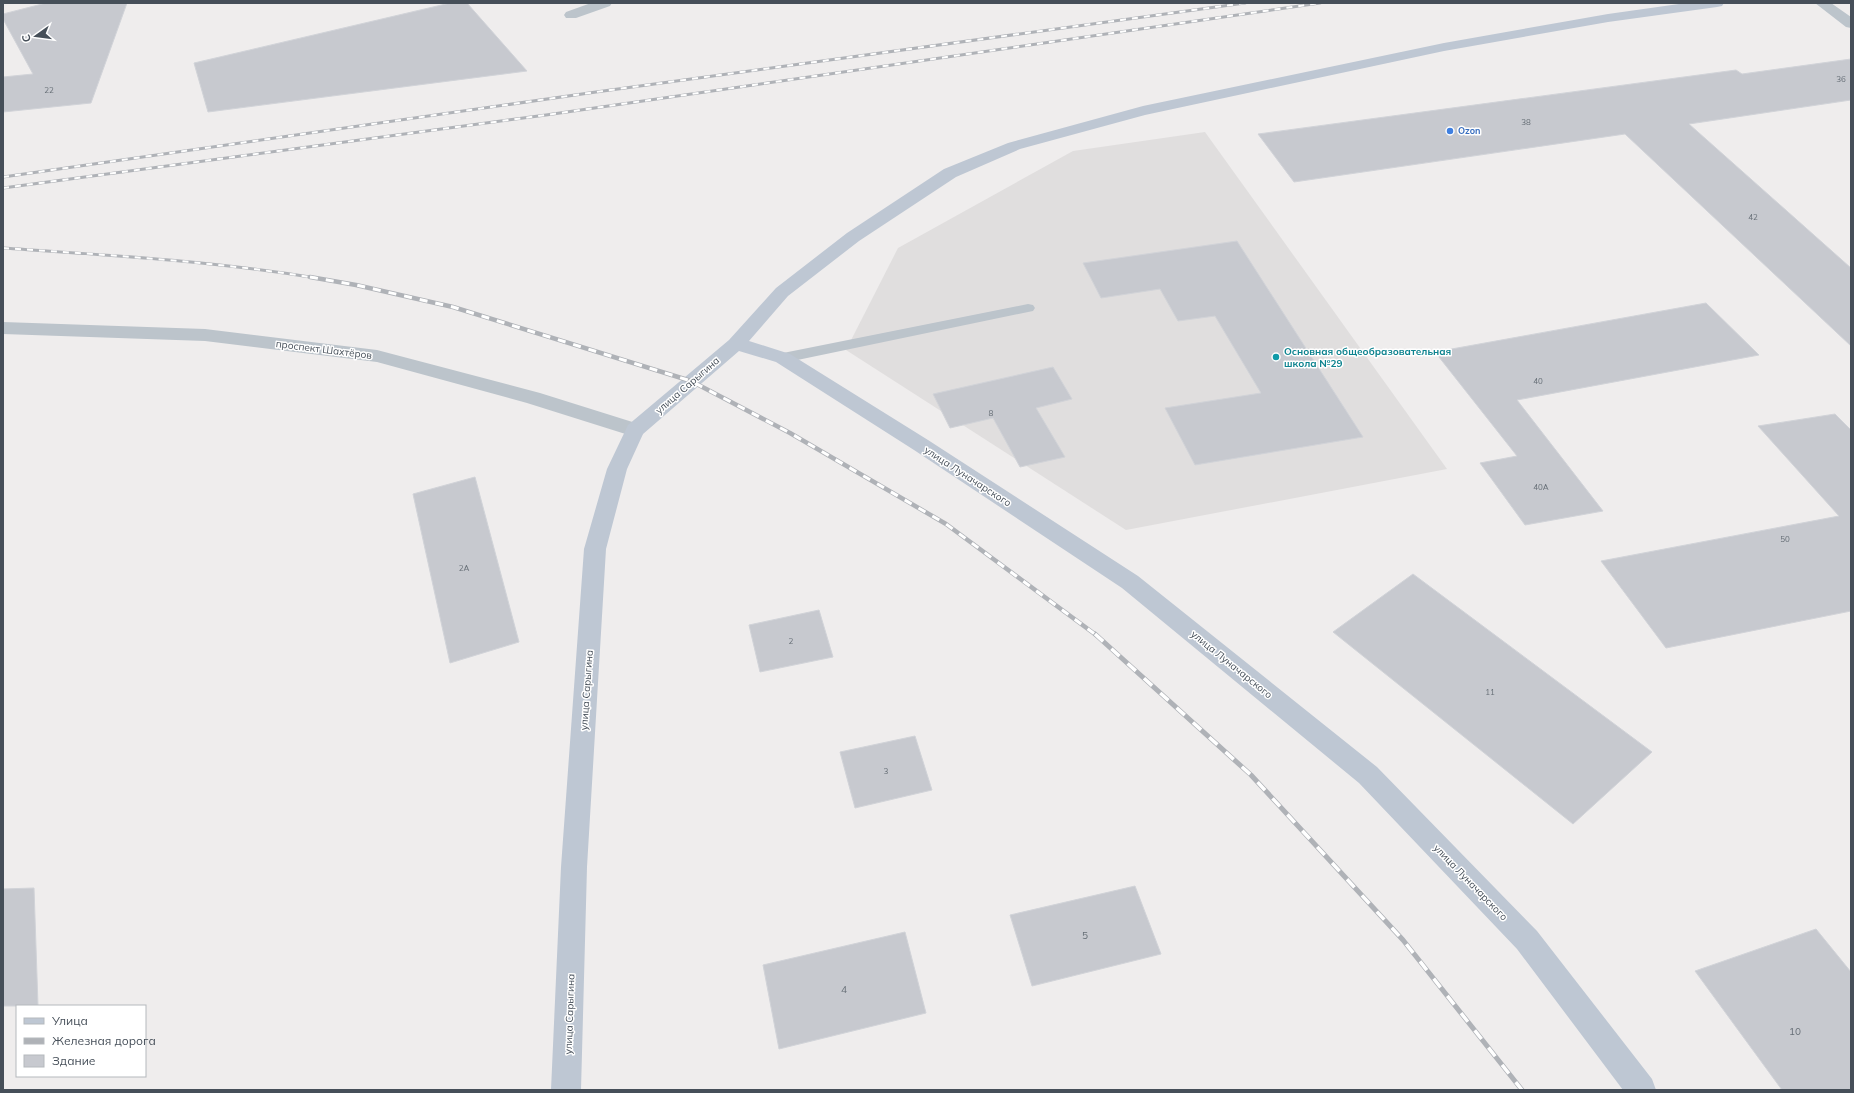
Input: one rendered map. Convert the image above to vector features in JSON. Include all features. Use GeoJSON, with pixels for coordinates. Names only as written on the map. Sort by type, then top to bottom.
{"type":"FeatureCollection","features":[{"type":"Feature","properties":{"kind":"main road","name":"улица Сарыгина"},"geometry":{"type":"LineString","coordinates":[[566,1090],[574,867],[595,549],[617,469],[635,430],[736,344],[782,292],[854,237],[950,173],[1014,146],[1144,111],[1444,47],[1608,18],[1717,3]]}},
{"type":"Feature","properties":{"kind":"main road","name":"улица Луначарского"},"geometry":{"type":"LineString","coordinates":[[736,344],[782,358],[921,445],[1130,582],[1368,775],[1527,940],[1641,1090]]}},
{"type":"Feature","properties":{"kind":"street"},"geometry":{"type":"LineString","coordinates":[[571,15],[606,3]]}},
{"type":"Feature","properties":{"kind":"street"},"geometry":{"type":"LineString","coordinates":[[1822,3],[1851,24]]}},
{"type":"Feature","properties":{"kind":"street","name":"проспект Шахтёров"},"geometry":{"type":"LineString","coordinates":[[3,328],[205,335],[376,356],[533,398],[635,430]]}},
{"type":"Feature","properties":{"kind":"lane"},"geometry":{"type":"LineString","coordinates":[[782,358],[1028,308]]}},
{"type":"Feature","properties":{"kind":"shaded area"},"geometry":{"type":"Polygon","coordinates":[[[1205,132],[1447,469],[1126,530],[846,350],[898,248],[1073,151],[1205,132]]]}},
{"type":"Feature","properties":{"kind":"building"},"geometry":{"type":"Polygon","coordinates":[[[46,3],[127,3],[91,103],[3,112],[3,77],[33,74],[3,19],[3,14],[46,3]]]}},
{"type":"Feature","properties":{"kind":"building"},"geometry":{"type":"Polygon","coordinates":[[[450,3],[467,3],[527,71],[208,112],[194,63],[450,3]]]}},
{"type":"Feature","properties":{"kind":"building"},"geometry":{"type":"Polygon","coordinates":[[[1851,59],[1851,100],[1689,124],[1851,268],[1851,346],[1625,134],[1294,182],[1258,134],[1736,70],[1742,74],[1851,59]]]}},
{"type":"Feature","properties":{"kind":"building","name":"Основная общеобразовательная школа №29"},"geometry":{"type":"Polygon","coordinates":[[[1237,241],[1363,437],[1195,465],[1165,408],[1261,393],[1215,316],[1178,321],[1160,289],[1101,298],[1083,263],[1237,241]]]}},
{"type":"Feature","properties":{"kind":"building"},"geometry":{"type":"Polygon","coordinates":[[[1706,303],[1759,355],[1517,400],[1603,511],[1525,525],[1480,463],[1517,456],[1435,352],[1706,303]]]}},
{"type":"Feature","properties":{"kind":"building"},"geometry":{"type":"Polygon","coordinates":[[[1053,367],[1072,399],[1036,408],[1065,457],[1020,467],[993,418],[950,428],[933,394],[1053,367]]]}},
{"type":"Feature","properties":{"kind":"building"},"geometry":{"type":"Polygon","coordinates":[[[1835,414],[1851,430],[1851,611],[1666,648],[1601,561],[1839,516],[1758,426],[1835,414]]]}},
{"type":"Feature","properties":{"kind":"building"},"geometry":{"type":"Polygon","coordinates":[[[475,477],[519,642],[450,663],[413,494],[475,477]]]}},
{"type":"Feature","properties":{"kind":"building"},"geometry":{"type":"Polygon","coordinates":[[[1413,574],[1652,752],[1573,824],[1333,632],[1413,574]]]}},
{"type":"Feature","properties":{"kind":"building"},"geometry":{"type":"Polygon","coordinates":[[[819,610],[833,657],[760,672],[749,625],[819,610]]]}},
{"type":"Feature","properties":{"kind":"building"},"geometry":{"type":"Polygon","coordinates":[[[915,736],[932,790],[855,808],[840,752],[915,736]]]}},
{"type":"Feature","properties":{"kind":"building"},"geometry":{"type":"Polygon","coordinates":[[[1135,886],[1161,954],[1032,986],[1010,915],[1135,886]]]}},
{"type":"Feature","properties":{"kind":"building"},"geometry":{"type":"Polygon","coordinates":[[[34,888],[38,1005],[3,1006],[3,889],[34,888]]]}},
{"type":"Feature","properties":{"kind":"building"},"geometry":{"type":"Polygon","coordinates":[[[1816,929],[1851,972],[1851,1090],[1782,1090],[1695,971],[1816,929]]]}},
{"type":"Feature","properties":{"kind":"building"},"geometry":{"type":"Polygon","coordinates":[[[905,932],[926,1013],[779,1049],[763,965],[905,932]]]}},
{"type":"Feature","properties":{"kind":"railway"},"geometry":{"type":"LineString","coordinates":[[3,177],[596,92],[1245,3]]}},
{"type":"Feature","properties":{"kind":"railway"},"geometry":{"type":"LineString","coordinates":[[3,188],[546,115],[1320,3]]}},
{"type":"Feature","properties":{"kind":"railway"},"geometry":{"type":"LineString","coordinates":[[3,248],[199,263],[314,278]]}},
{"type":"Feature","properties":{"kind":"railway"},"geometry":{"type":"LineString","coordinates":[[314,278],[356,285],[453,307],[691,381],[790,433],[946,524],[1096,635]]}},
{"type":"Feature","properties":{"kind":"railway"},"geometry":{"type":"LineString","coordinates":[[1095,634],[1251,775],[1403,940],[1522,1090]]}},
{"type":"Feature","properties":{"kind":"place","name":"Ozon"},"geometry":{"type":"Point","coordinates":[1450,131]}},
{"type":"Feature","properties":{"kind":"place","name":"Основная общеобразовательная школа №29"},"geometry":{"type":"Point","coordinates":[1276,357]}}]}
